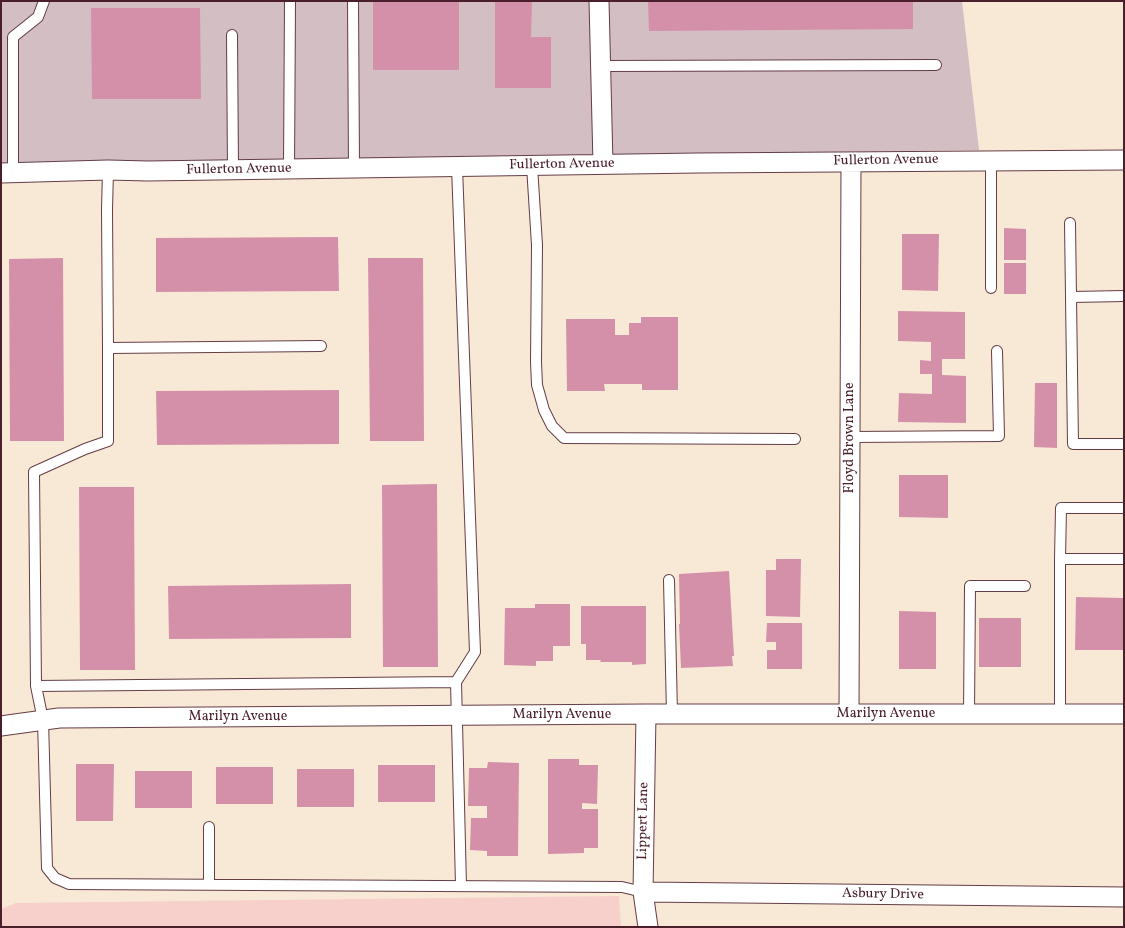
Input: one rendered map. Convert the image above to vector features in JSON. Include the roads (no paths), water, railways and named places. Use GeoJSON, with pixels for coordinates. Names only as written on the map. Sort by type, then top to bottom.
{"type":"FeatureCollection","features":[{"type":"Feature","properties":{"kind":"street"},"geometry":{"type":"LineString","coordinates":[[599,1],[603,164]]}},
{"type":"Feature","properties":{"kind":"street","name":"Fullerton Avenue"},"geometry":{"type":"LineString","coordinates":[[7,173],[108,170],[233,170],[603,164],[1124,160]]}},
{"type":"Feature","properties":{"kind":"street","name":"Floyd Brown Lane"},"geometry":{"type":"LineString","coordinates":[[849,714],[851,162]]}},
{"type":"Feature","properties":{"kind":"street","name":"Marilyn Avenue"},"geometry":{"type":"LineString","coordinates":[[1,726],[59,718],[646,714],[1124,714]]}},
{"type":"Feature","properties":{"kind":"street","name":"Lippert Lane"},"geometry":{"type":"LineString","coordinates":[[646,714],[643,892],[648,927]]}},
{"type":"Feature","properties":{"kind":"street","name":"Asbury Drive"},"geometry":{"type":"LineString","coordinates":[[643,892],[1124,897]]}},
{"type":"Feature","properties":{"kind":"lane"},"geometry":{"type":"LineString","coordinates":[[7,173],[13,37],[38,17],[44,1]]}},
{"type":"Feature","properties":{"kind":"lane"},"geometry":{"type":"LineString","coordinates":[[289,169],[290,1]]}},
{"type":"Feature","properties":{"kind":"lane"},"geometry":{"type":"LineString","coordinates":[[353,1],[354,168]]}},
{"type":"Feature","properties":{"kind":"lane"},"geometry":{"type":"LineString","coordinates":[[232,35],[233,170]]}},
{"type":"Feature","properties":{"kind":"lane"},"geometry":{"type":"LineString","coordinates":[[601,66],[936,65]]}},
{"type":"Feature","properties":{"kind":"lane"},"geometry":{"type":"LineString","coordinates":[[990,160],[991,288]]}},
{"type":"Feature","properties":{"kind":"lane"},"geometry":{"type":"LineString","coordinates":[[532,166],[538,244],[536,385],[544,410],[552,426],[564,438],[795,439]]}},
{"type":"Feature","properties":{"kind":"lane"},"geometry":{"type":"LineString","coordinates":[[457,167],[475,652],[456,682],[462,886]]}},
{"type":"Feature","properties":{"kind":"lane"},"geometry":{"type":"LineString","coordinates":[[108,170],[108,441],[85,449],[34,472],[36,686],[43,720],[47,868],[55,878],[69,884],[622,887],[643,892]]}},
{"type":"Feature","properties":{"kind":"lane"},"geometry":{"type":"LineString","coordinates":[[1070,223],[1072,297],[1072,444],[1124,444]]}},
{"type":"Feature","properties":{"kind":"lane"},"geometry":{"type":"LineString","coordinates":[[1072,297],[1124,296]]}},
{"type":"Feature","properties":{"kind":"lane"},"geometry":{"type":"LineString","coordinates":[[108,348],[322,346]]}},
{"type":"Feature","properties":{"kind":"lane"},"geometry":{"type":"LineString","coordinates":[[850,437],[999,436],[997,351]]}},
{"type":"Feature","properties":{"kind":"lane"},"geometry":{"type":"LineString","coordinates":[[1060,713],[1061,508],[1124,508]]}},
{"type":"Feature","properties":{"kind":"lane"},"geometry":{"type":"LineString","coordinates":[[1060,558],[1124,559]]}},
{"type":"Feature","properties":{"kind":"lane"},"geometry":{"type":"LineString","coordinates":[[669,580],[672,714]]}},
{"type":"Feature","properties":{"kind":"lane"},"geometry":{"type":"LineString","coordinates":[[969,714],[970,586],[1025,586]]}},
{"type":"Feature","properties":{"kind":"lane"},"geometry":{"type":"LineString","coordinates":[[36,686],[456,682]]}},
{"type":"Feature","properties":{"kind":"lane"},"geometry":{"type":"LineString","coordinates":[[209,827],[209,885]]}}]}
